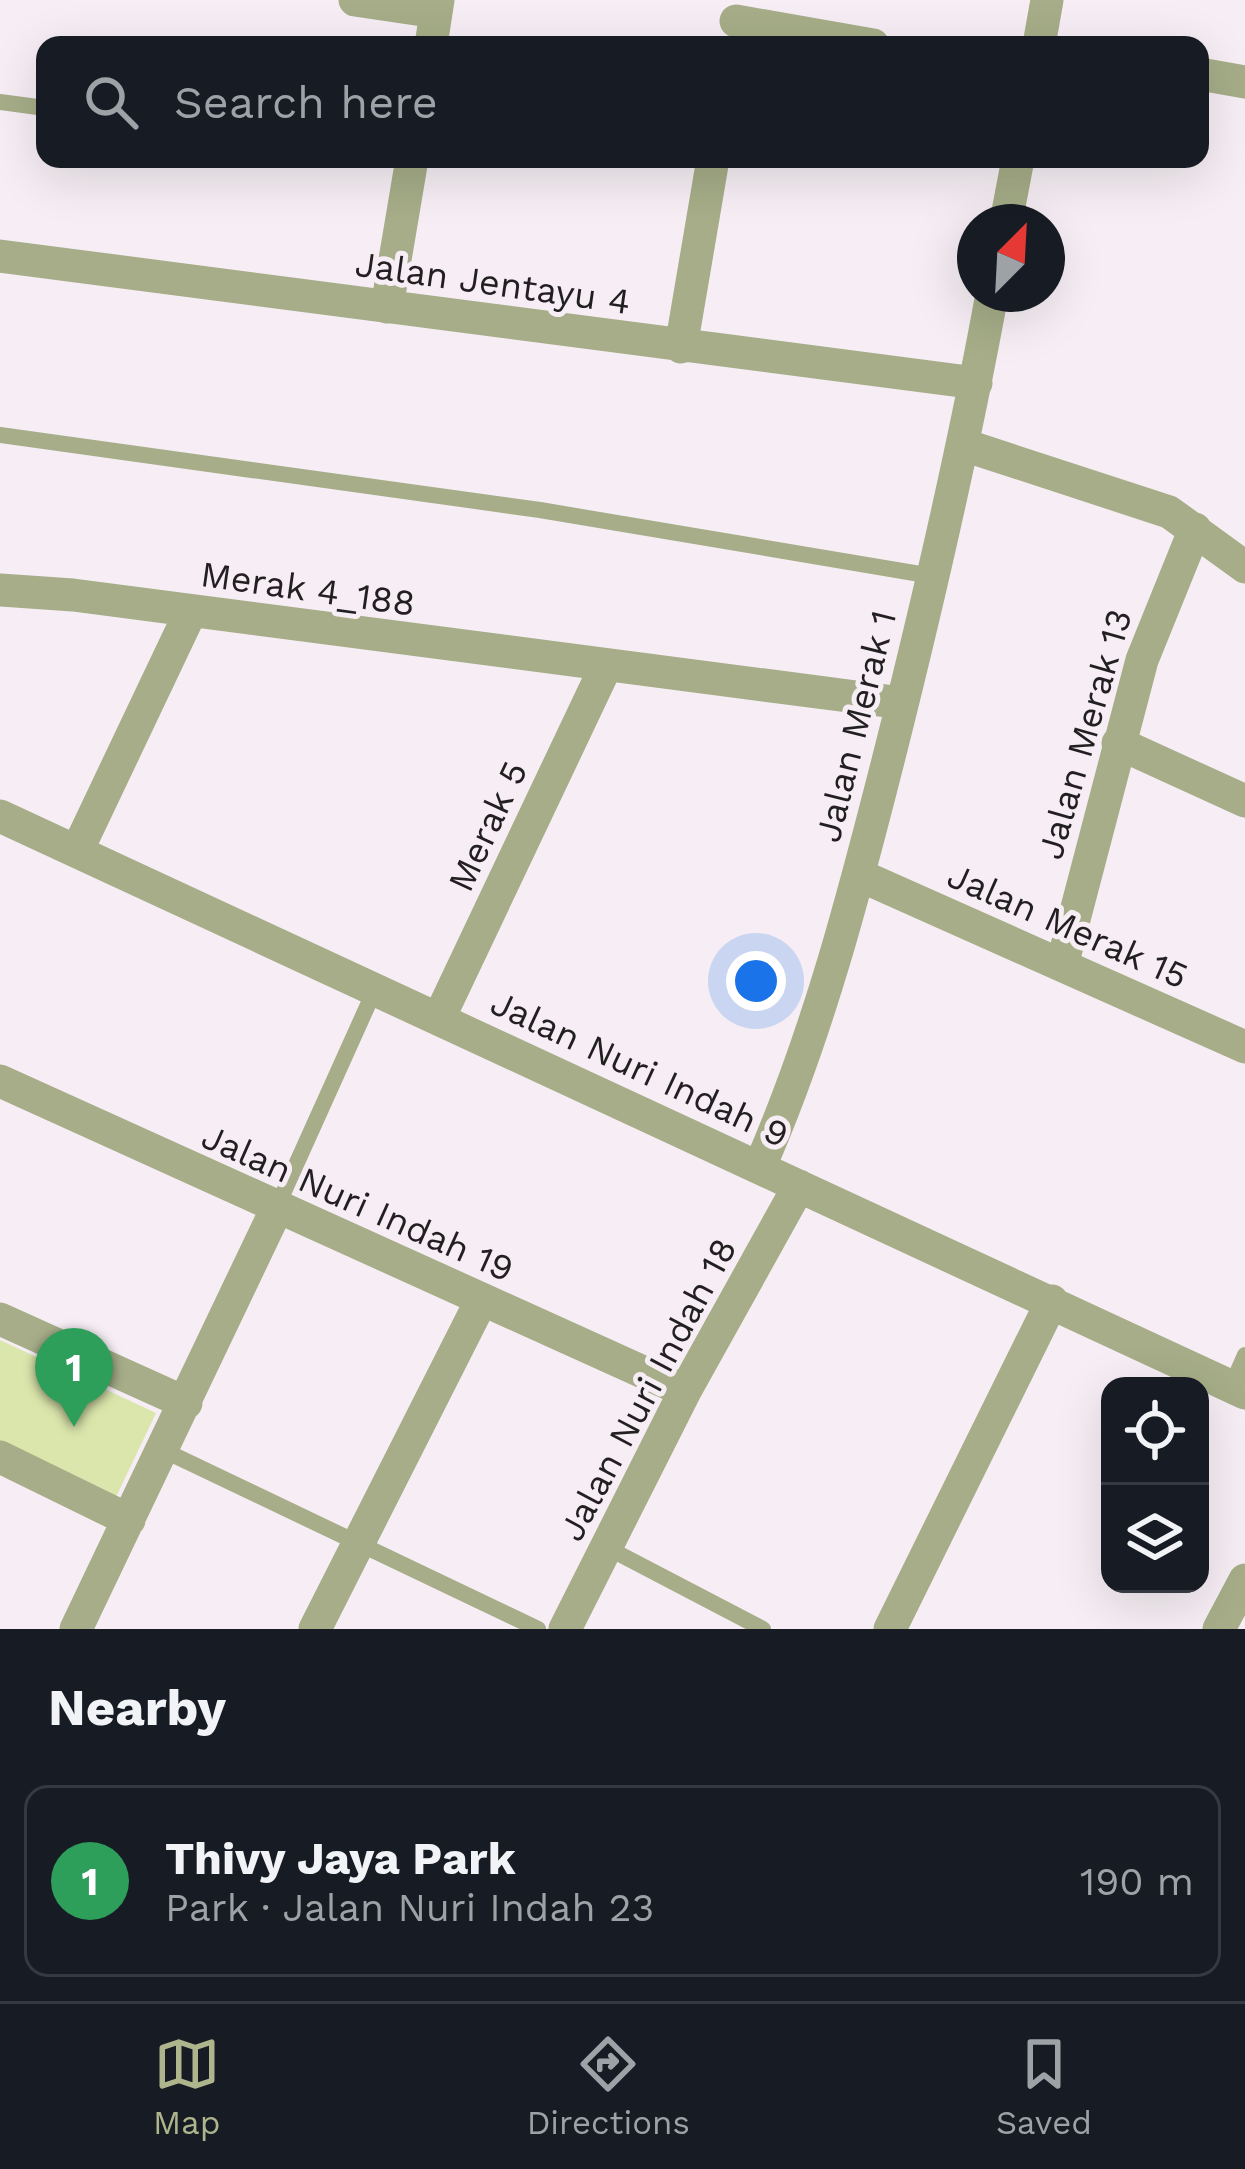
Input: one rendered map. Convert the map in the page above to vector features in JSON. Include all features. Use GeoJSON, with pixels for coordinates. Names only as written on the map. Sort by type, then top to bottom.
{"type":"FeatureCollection","features":[{"type":"Feature","properties":{"kind":"street"},"geometry":{"type":"LineString","coordinates":[[355,0],[435,19]]}},
{"type":"Feature","properties":{"kind":"street"},"geometry":{"type":"LineString","coordinates":[[1041,36],[1047,0]]}},
{"type":"Feature","properties":{"kind":"street"},"geometry":{"type":"LineString","coordinates":[[736,22],[820,36]]}},
{"type":"Feature","properties":{"kind":"street"},"geometry":{"type":"LineString","coordinates":[[1209,76],[1245,82]]}},
{"type":"Feature","properties":{"kind":"street"},"geometry":{"type":"LineString","coordinates":[[387,307],[407,168]]}},
{"type":"Feature","properties":{"kind":"street"},"geometry":{"type":"LineString","coordinates":[[681,347],[711,168]]}},
{"type":"Feature","properties":{"kind":"street"},"geometry":{"type":"LineString","coordinates":[[1009,204],[1016,168]]}},
{"type":"Feature","properties":{"kind":"street","name":"Jalan Jentayu 4"},"geometry":{"type":"LineString","coordinates":[[0,256],[976,383]]}},
{"type":"Feature","properties":{"kind":"street","name":"Jalan Merak 1"},"geometry":{"type":"LineString","coordinates":[[760,1166],[799,1077],[859,874],[964,445],[989,312]]}},
{"type":"Feature","properties":{"kind":"street"},"geometry":{"type":"LineString","coordinates":[[964,445],[1131,496],[1195,529],[1245,566]]}},
{"type":"Feature","properties":{"kind":"street","name":"Jalan Merak 13"},"geometry":{"type":"LineString","coordinates":[[1062,964],[1118,743],[1168,583],[1195,529]]}},
{"type":"Feature","properties":{"kind":"street","name":"Merak 4_188"},"geometry":{"type":"LineString","coordinates":[[0,590],[902,704]]}},
{"type":"Feature","properties":{"kind":"street"},"geometry":{"type":"LineString","coordinates":[[77,851],[191,611]]}},
{"type":"Feature","properties":{"kind":"street","name":"Merak 5"},"geometry":{"type":"LineString","coordinates":[[440,1016],[605,668]]}},
{"type":"Feature","properties":{"kind":"street"},"geometry":{"type":"LineString","coordinates":[[1118,743],[1245,801]]}},
{"type":"Feature","properties":{"kind":"street","name":"Jalan Nuri Indah 9"},"geometry":{"type":"LineString","coordinates":[[0,816],[440,1016],[1238,1390]]}},
{"type":"Feature","properties":{"kind":"street","name":"Jalan Merak 15"},"geometry":{"type":"LineString","coordinates":[[859,874],[1245,1047]]}},
{"type":"Feature","properties":{"kind":"street","name":"Jalan Nuri Indah 19"},"geometry":{"type":"LineString","coordinates":[[0,1081],[685,1391]]}},
{"type":"Feature","properties":{"kind":"street","name":"Jalan Nuri Indah 18"},"geometry":{"type":"LineString","coordinates":[[565,1629],[685,1391],[799,1186]]}},
{"type":"Feature","properties":{"kind":"street"},"geometry":{"type":"LineString","coordinates":[[76,1629],[277,1208]]}},
{"type":"Feature","properties":{"kind":"street"},"geometry":{"type":"LineString","coordinates":[[315,1629],[481,1300]]}},
{"type":"Feature","properties":{"kind":"street"},"geometry":{"type":"LineString","coordinates":[[890,1629],[1052,1301]]}},
{"type":"Feature","properties":{"kind":"street"},"geometry":{"type":"LineString","coordinates":[[0,1319],[186,1403]]}},
{"type":"Feature","properties":{"kind":"street"},"geometry":{"type":"LineString","coordinates":[[0,1457],[129,1520]]}},
{"type":"Feature","properties":{"kind":"street"},"geometry":{"type":"LineString","coordinates":[[1220,1629],[1245,1580]]}},
{"type":"Feature","properties":{"kind":"lane"},"geometry":{"type":"LineString","coordinates":[[0,102],[36,108]]}},
{"type":"Feature","properties":{"kind":"lane"},"geometry":{"type":"LineString","coordinates":[[0,436],[540,510],[932,576]]}},
{"type":"Feature","properties":{"kind":"lane"},"geometry":{"type":"LineString","coordinates":[[277,1208],[376,988]]}},
{"type":"Feature","properties":{"kind":"lane"},"geometry":{"type":"LineString","coordinates":[[1238,1390],[1245,1355]]}},
{"type":"Feature","properties":{"kind":"lane"},"geometry":{"type":"LineString","coordinates":[[163,1450],[538,1629]]}},
{"type":"Feature","properties":{"kind":"lane"},"geometry":{"type":"LineString","coordinates":[[606,1547],[763,1629]]}},
{"type":"Feature","properties":{"kind":"green space"},"geometry":{"type":"Polygon","coordinates":[[[0,1340],[156,1413],[116,1497],[0,1442],[0,1340]]]}},
{"type":"Feature","properties":{"kind":"place","name":"Thivy Jaya Park"},"geometry":{"type":"Point","coordinates":[74,1427]}}]}
